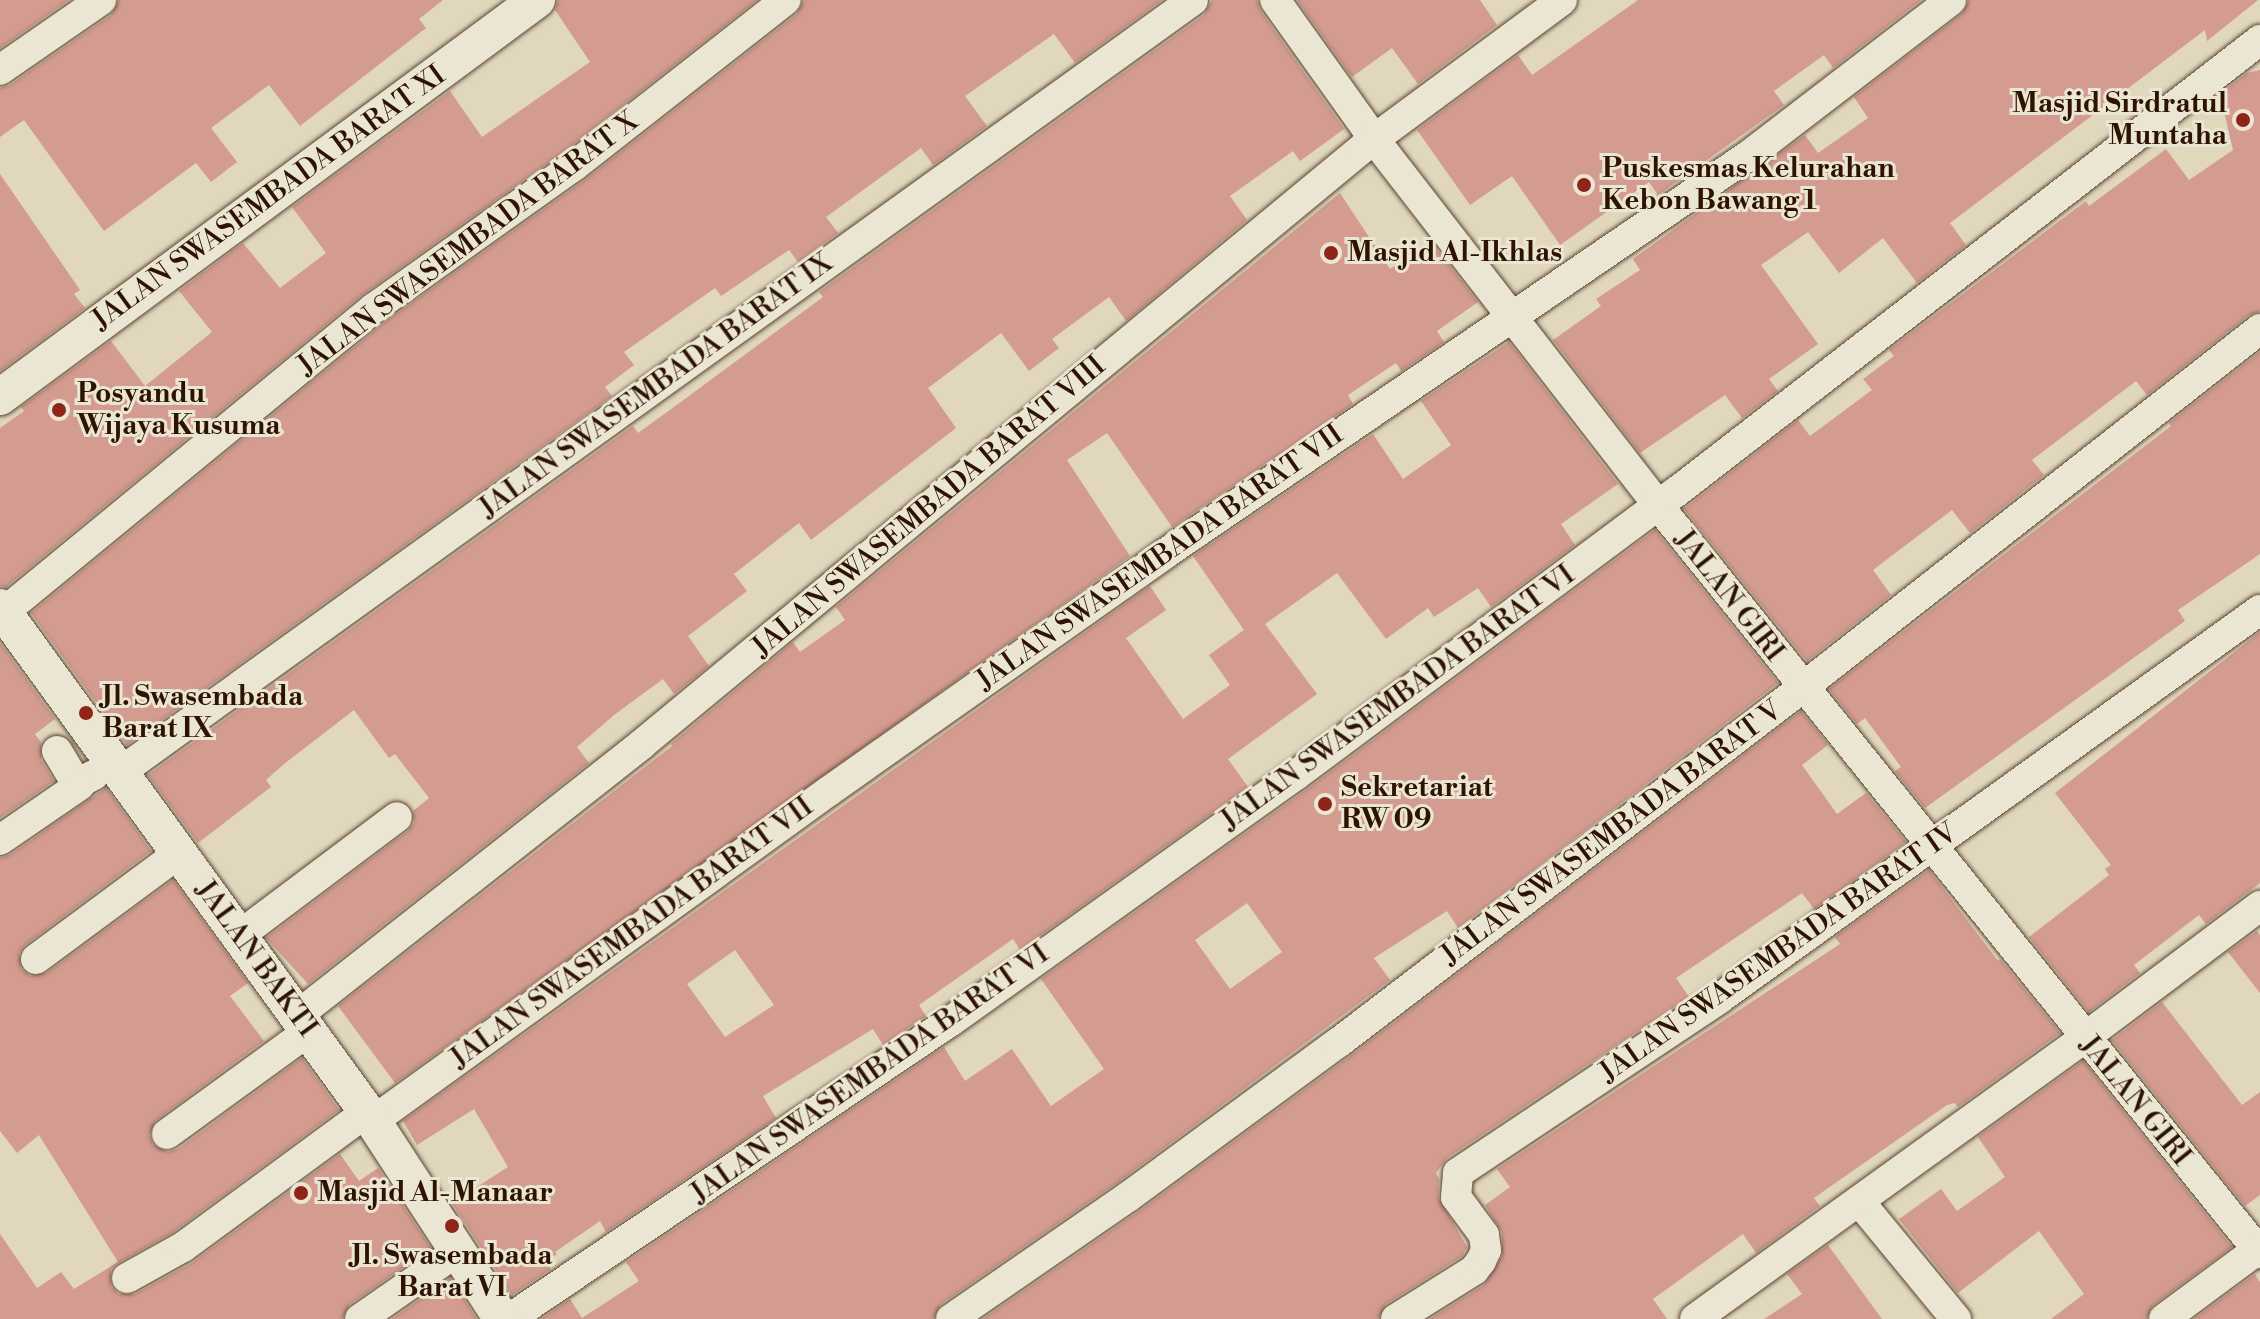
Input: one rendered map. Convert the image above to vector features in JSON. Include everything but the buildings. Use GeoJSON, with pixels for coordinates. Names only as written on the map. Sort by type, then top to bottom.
{"type":"FeatureCollection","features":[{"type":"Feature","properties":{"kind":"street"},"geometry":{"type":"LineString","coordinates":[[0,70],[101,0]]}},
{"type":"Feature","properties":{"kind":"street","name":"JALAN SWASEMBADA BARAT XI"},"geometry":{"type":"LineString","coordinates":[[0,397],[537,0]]}},
{"type":"Feature","properties":{"kind":"street","name":"JALAN SWASEMBADA BARAT X"},"geometry":{"type":"LineString","coordinates":[[2,609],[374,308],[574,166],[786,0]]}},
{"type":"Feature","properties":{"kind":"street","name":"JALAN SWASEMBADA BARAT IX"},"geometry":{"type":"LineString","coordinates":[[0,840],[80,785],[116,767],[1193,0]]}},
{"type":"Feature","properties":{"kind":"street","name":"JALAN GIRI"},"geometry":{"type":"LineString","coordinates":[[1275,0],[1374,139],[1657,504],[2084,1038],[2259,1251]]}},
{"type":"Feature","properties":{"kind":"street","name":"JALAN SWASEMBADA BARAT VIII"},"geometry":{"type":"LineString","coordinates":[[167,1134],[1374,139],[1562,0]]}},
{"type":"Feature","properties":{"kind":"street","name":"JALAN SWASEMBADA BARAT VII"},"geometry":{"type":"LineString","coordinates":[[127,1278],[183,1247],[1330,438],[1748,156],[1951,0]]}},
{"type":"Feature","properties":{"kind":"street","name":"JALAN SWASEMBADA BARAT VI"},"geometry":{"type":"LineString","coordinates":[[509,1319],[964,1012],[1296,775],[1657,504],[2260,40]]}},
{"type":"Feature","properties":{"kind":"street","name":"JALAN SWASEMBADA BARAT V"},"geometry":{"type":"LineString","coordinates":[[951,1319],[1128,1197],[1326,1053],[1802,688],[2260,329]]}},
{"type":"Feature","properties":{"kind":"street","name":"JALAN BAKTI"},"geometry":{"type":"LineString","coordinates":[[2,609],[370,1116],[502,1319]]}},
{"type":"Feature","properties":{"kind":"street","name":"JALAN SWASEMBADA BARAT IV"},"geometry":{"type":"LineString","coordinates":[[1396,1319],[1474,1270],[1486,1250],[1484,1235],[1456,1197],[1458,1173],[1720,998],[2260,610]]}},
{"type":"Feature","properties":{"kind":"street"},"geometry":{"type":"LineString","coordinates":[[57,751],[80,785]]}},
{"type":"Feature","properties":{"kind":"street"},"geometry":{"type":"LineString","coordinates":[[240,935],[397,817]]}},
{"type":"Feature","properties":{"kind":"street"},"geometry":{"type":"LineString","coordinates":[[36,959],[179,853]]}},
{"type":"Feature","properties":{"kind":"street"},"geometry":{"type":"LineString","coordinates":[[1695,1319],[2084,1038],[2260,906]]}},
{"type":"Feature","properties":{"kind":"street"},"geometry":{"type":"LineString","coordinates":[[1859,1201],[1956,1319]]}},
{"type":"Feature","properties":{"kind":"street"},"geometry":{"type":"LineString","coordinates":[[360,1319],[458,1251]]}},
{"type":"Feature","properties":{"kind":"street"},"geometry":{"type":"LineString","coordinates":[[2164,1319],[2259,1251]]}},
{"type":"Feature","properties":{"kind":"place","name":"Masjid Sirdratul Muntaha"},"geometry":{"type":"Point","coordinates":[2243,120]}},
{"type":"Feature","properties":{"kind":"place","name":"Puskesmas Kelurahan Kebon Bawang 1"},"geometry":{"type":"Point","coordinates":[1584,185]}},
{"type":"Feature","properties":{"kind":"place","name":"Masjid Al-Ikhlas"},"geometry":{"type":"Point","coordinates":[1331,253]}},
{"type":"Feature","properties":{"kind":"place","name":"Posyandu Wijaya Kusuma"},"geometry":{"type":"Point","coordinates":[59,410]}},
{"type":"Feature","properties":{"kind":"place","name":"Jl. Swasembada Barat IX"},"geometry":{"type":"Point","coordinates":[86,713]}},
{"type":"Feature","properties":{"kind":"place","name":"Sekretariat RW 09"},"geometry":{"type":"Point","coordinates":[1325,804]}},
{"type":"Feature","properties":{"kind":"place","name":"Masjid Al-Manaar"},"geometry":{"type":"Point","coordinates":[301,1193]}},
{"type":"Feature","properties":{"kind":"place","name":"Jl. Swasembada Barat VI"},"geometry":{"type":"Point","coordinates":[452,1226]}}]}
